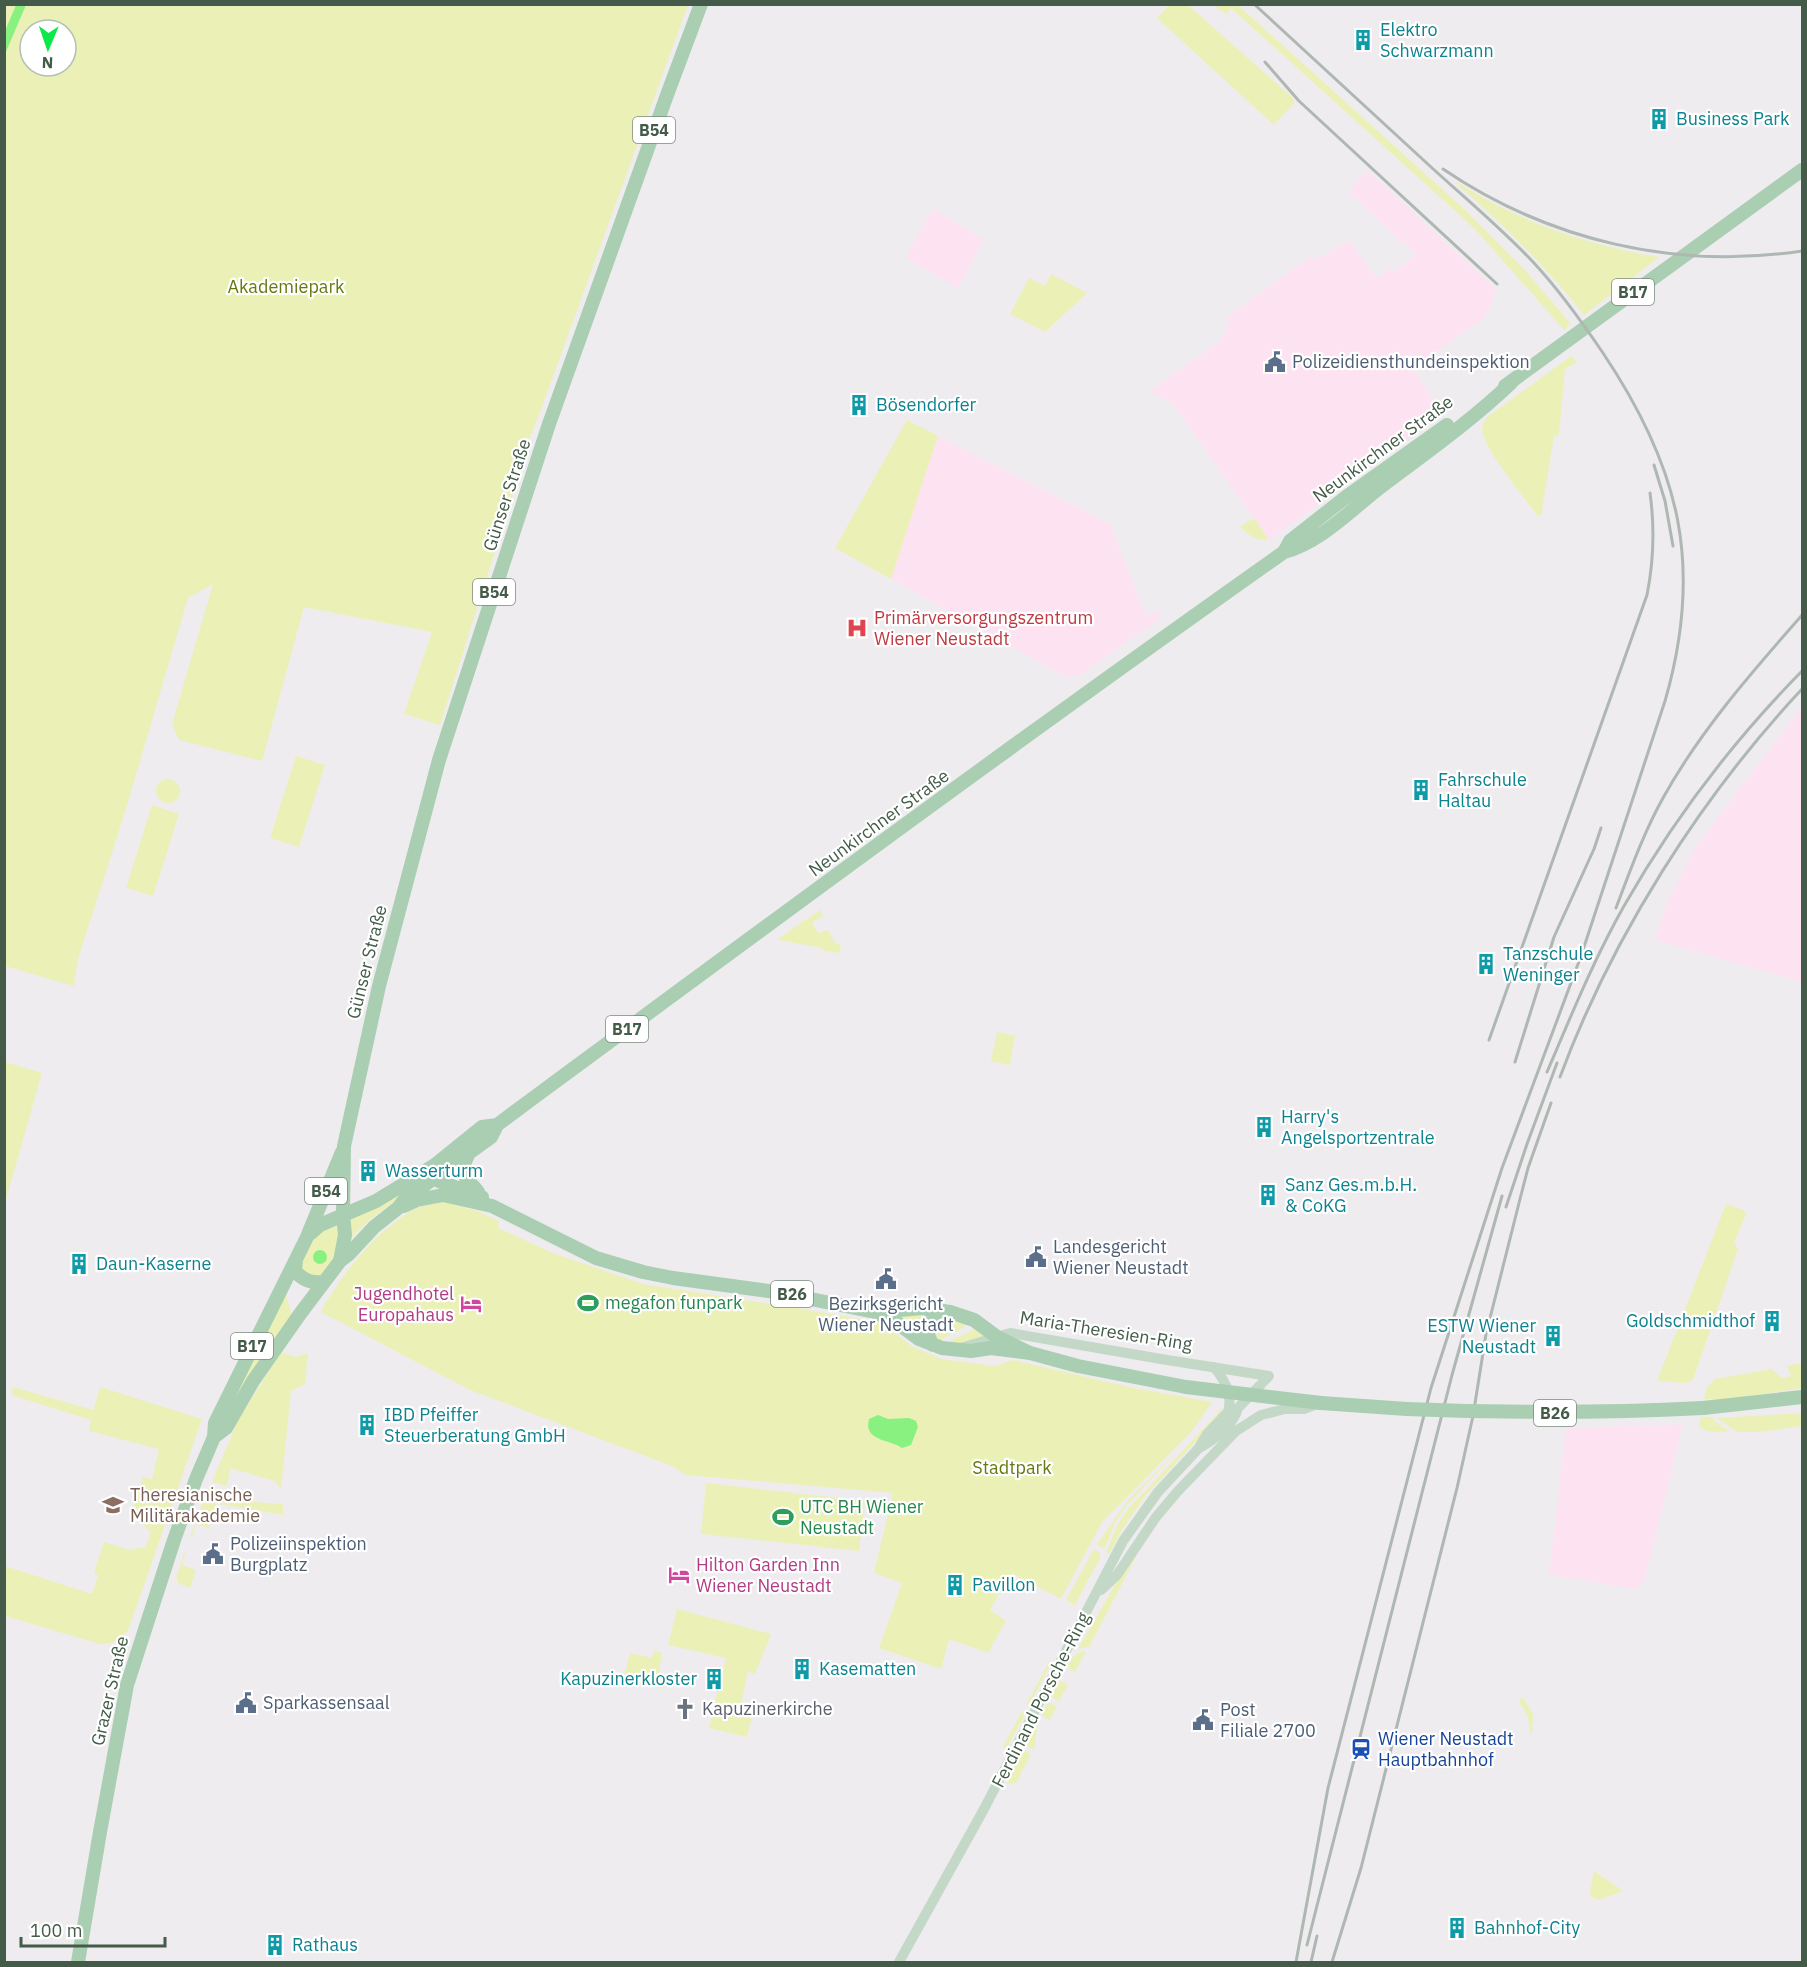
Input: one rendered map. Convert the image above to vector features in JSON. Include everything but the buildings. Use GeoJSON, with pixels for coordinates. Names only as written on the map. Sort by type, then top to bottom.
{"type":"FeatureCollection","features":[{"type":"Feature","properties":{"kind":"main road","name":"Günser Straße"},"geometry":{"type":"LineString","coordinates":[[344,1146],[379,986],[439,760],[549,424],[701,4]]}},
{"type":"Feature","properties":{"kind":"main road","name":"Neunkirchner Straße"},"geometry":{"type":"LineString","coordinates":[[435,1172],[468,1155],[490,1137],[497,1125],[1007,749],[1284,552],[1290,541],[1353,492],[1481,399],[1511,383],[1803,170]]}},
{"type":"Feature","properties":{"kind":"main road","name":"Neunkirchner Straße"},"geometry":{"type":"LineString","coordinates":[[340,1261],[482,1127],[497,1125]]}},
{"type":"Feature","properties":{"kind":"main road","name":"B54"},"geometry":{"type":"LineString","coordinates":[[343,1214],[344,1146]]}},
{"type":"Feature","properties":{"kind":"main road","name":"B54"},"geometry":{"type":"LineString","coordinates":[[307,1237],[344,1146]]}},
{"type":"Feature","properties":{"kind":"main road","name":"B26"},"geometry":{"type":"LineString","coordinates":[[468,1155],[463,1171],[467,1182],[475,1187],[487,1202]]}},
{"type":"Feature","properties":{"kind":"main road","name":"B26"},"geometry":{"type":"LineString","coordinates":[[413,1178],[435,1172],[487,1202],[596,1257],[643,1272],[776,1292],[875,1312],[896,1322],[919,1339],[942,1348],[970,1351],[991,1348],[1030,1353],[1098,1370],[1186,1387],[1321,1402],[1407,1409],[1490,1412],[1628,1412],[1703,1408],[1803,1397]]}},
{"type":"Feature","properties":{"kind":"main road"},"geometry":{"type":"LineString","coordinates":[[435,1172],[439,1191],[443,1195]]}},
{"type":"Feature","properties":{"kind":"main road","name":"B17"},"geometry":{"type":"LineString","coordinates":[[307,1237],[320,1225],[376,1201],[413,1178]]}},
{"type":"Feature","properties":{"kind":"main road","name":"B54"},"geometry":{"type":"LineString","coordinates":[[344,1181],[352,1194],[362,1199],[376,1201]]}},
{"type":"Feature","properties":{"kind":"main road","name":"B26"},"geometry":{"type":"LineString","coordinates":[[398,1208],[417,1200],[443,1195],[487,1202]]}},
{"type":"Feature","properties":{"kind":"main road"},"geometry":{"type":"LineString","coordinates":[[340,1261],[345,1235],[343,1214]]}},
{"type":"Feature","properties":{"kind":"main road","name":"Grazer Straße"},"geometry":{"type":"LineString","coordinates":[[78,1962],[127,1685],[178,1530],[214,1437],[214,1423],[307,1237]]}},
{"type":"Feature","properties":{"kind":"main road"},"geometry":{"type":"LineString","coordinates":[[296,1258],[295,1271],[300,1277],[311,1283],[324,1282]]}},
{"type":"Feature","properties":{"kind":"main road","name":"Grazer Straße"},"geometry":{"type":"LineString","coordinates":[[214,1437],[226,1428],[253,1381],[340,1261]]}},
{"type":"Feature","properties":{"kind":"main road","name":"B26"},"geometry":{"type":"LineString","coordinates":[[875,1312],[923,1308],[950,1312],[974,1320],[997,1337],[1030,1353]]}},
{"type":"Feature","properties":{"kind":"main road"},"geometry":{"type":"LineString","coordinates":[[933,1345],[927,1329],[929,1321],[938,1312]]}},
{"type":"Feature","properties":{"kind":"street","name":"Maria-Theresien-Ring"},"geometry":{"type":"LineString","coordinates":[[959,1350],[964,1346],[1010,1333],[1269,1376]]}},
{"type":"Feature","properties":{"kind":"street","name":"Maria-Theresien-Ring"},"geometry":{"type":"LineString","coordinates":[[1214,1367],[1225,1382],[1233,1410]]}},
{"type":"Feature","properties":{"kind":"street","name":"Ferdinand Porsche-Ring"},"geometry":{"type":"LineString","coordinates":[[899,1962],[984,1809],[1123,1541],[1139,1516],[1198,1449],[1207,1434],[1269,1376]]}},
{"type":"Feature","properties":{"kind":"street"},"geometry":{"type":"LineString","coordinates":[[1094,1596],[1117,1575],[1156,1517],[1178,1491],[1236,1431],[1248,1422],[1274,1412],[1304,1409],[1321,1402]]}},
{"type":"Feature","properties":{"kind":"shaded area"},"geometry":{"type":"Polygon","coordinates":[[[16,5],[26,5],[20,18],[18,18],[18,24],[5,54],[5,31],[16,5]]]}},
{"type":"Feature","properties":{"kind":"shaded area"},"geometry":{"type":"Polygon","coordinates":[[[1367,170],[1497,290],[1485,317],[1412,369],[1444,413],[1269,540],[1172,403],[1149,392],[1219,341],[1230,323],[1226,318],[1311,256],[1314,260],[1349,241],[1377,278],[1390,268],[1393,272],[1416,255],[1348,192],[1367,170]]]}},
{"type":"Feature","properties":{"kind":"shaded area"},"geometry":{"type":"Polygon","coordinates":[[[932,209],[984,239],[958,288],[905,258],[932,209]]]}},
{"type":"Feature","properties":{"kind":"shaded area"},"geometry":{"type":"Polygon","coordinates":[[[938,436],[1110,524],[1146,616],[1159,612],[1162,617],[1079,676],[1062,675],[891,579],[938,436]]]}},
{"type":"Feature","properties":{"kind":"shaded area"},"geometry":{"type":"Polygon","coordinates":[[[1802,707],[1802,982],[1655,940],[1666,905],[1696,846],[1802,707]]]}},
{"type":"Feature","properties":{"kind":"shaded area"},"geometry":{"type":"Polygon","coordinates":[[[317,1250],[323,1250],[327,1257],[323,1264],[317,1264],[313,1260],[313,1254],[317,1250]]]}},
{"type":"Feature","properties":{"kind":"shaded area"},"geometry":{"type":"Polygon","coordinates":[[[878,1415],[888,1419],[909,1418],[916,1421],[918,1427],[911,1445],[902,1448],[873,1435],[868,1426],[869,1419],[878,1415]]]}},
{"type":"Feature","properties":{"kind":"shaded area"},"geometry":{"type":"Polygon","coordinates":[[[1683,1424],[1645,1577],[1637,1589],[1549,1575],[1566,1428],[1683,1424]]]}},
{"type":"Feature","properties":{"kind":"green space","name":"Akademiepark"},"geometry":{"type":"Polygon","coordinates":[[[4,5],[688,5],[539,415],[516,471],[520,473],[440,725],[404,714],[432,632],[304,607],[262,761],[179,740],[172,724],[213,584],[188,598],[125,812],[78,959],[74,986],[5,966],[4,5]]]}},
{"type":"Feature","properties":{"kind":"green space"},"geometry":{"type":"Polygon","coordinates":[[[1169,5],[1188,5],[1294,99],[1294,103],[1274,125],[1157,18],[1169,5]]]}},
{"type":"Feature","properties":{"kind":"green space"},"geometry":{"type":"Polygon","coordinates":[[[1214,5],[1238,5],[1462,207],[1525,270],[1571,324],[1564,330],[1475,229],[1231,8],[1226,14],[1214,5]]]}},
{"type":"Feature","properties":{"kind":"green space"},"geometry":{"type":"Polygon","coordinates":[[[1457,182],[1505,209],[1554,230],[1606,246],[1659,257],[1584,315],[1539,263],[1457,182]]]}},
{"type":"Feature","properties":{"kind":"green space"},"geometry":{"type":"Polygon","coordinates":[[[1051,274],[1087,293],[1045,332],[1010,314],[1029,278],[1045,286],[1051,274]]]}},
{"type":"Feature","properties":{"kind":"green space"},"geometry":{"type":"Polygon","coordinates":[[[1571,356],[1577,362],[1565,369],[1559,435],[1554,436],[1541,515],[1537,515],[1496,459],[1484,437],[1482,427],[1487,417],[1571,356]]]}},
{"type":"Feature","properties":{"kind":"green space"},"geometry":{"type":"Polygon","coordinates":[[[907,420],[938,436],[891,579],[835,548],[907,420]]]}},
{"type":"Feature","properties":{"kind":"green space"},"geometry":{"type":"Polygon","coordinates":[[[1254,518],[1267,539],[1249,535],[1240,527],[1254,518]]]}},
{"type":"Feature","properties":{"kind":"green space"},"geometry":{"type":"Polygon","coordinates":[[[296,756],[325,765],[299,847],[270,838],[296,756]]]}},
{"type":"Feature","properties":{"kind":"green space"},"geometry":{"type":"Polygon","coordinates":[[[168,779],[177,782],[180,791],[177,800],[168,803],[159,800],[156,791],[159,782],[168,779]]]}},
{"type":"Feature","properties":{"kind":"green space"},"geometry":{"type":"Polygon","coordinates":[[[152,805],[179,814],[153,896],[126,888],[152,805]]]}},
{"type":"Feature","properties":{"kind":"green space"},"geometry":{"type":"Polygon","coordinates":[[[820,910],[823,916],[812,922],[818,933],[828,930],[835,943],[839,944],[841,950],[838,953],[779,940],[779,938],[820,910]]]}},
{"type":"Feature","properties":{"kind":"green space"},"geometry":{"type":"Polygon","coordinates":[[[997,1032],[1015,1036],[1010,1065],[991,1061],[997,1032]]]}},
{"type":"Feature","properties":{"kind":"green space"},"geometry":{"type":"Polygon","coordinates":[[[4,1062],[42,1073],[5,1203],[4,1062]]]}},
{"type":"Feature","properties":{"kind":"green space"},"geometry":{"type":"Polygon","coordinates":[[[418,1184],[369,1220],[349,1240],[348,1219],[418,1184]]]}},
{"type":"Feature","properties":{"kind":"green space","name":"Stadtpark"},"geometry":{"type":"Polygon","coordinates":[[[441,1201],[477,1211],[499,1221],[498,1228],[553,1253],[643,1284],[882,1323],[913,1347],[941,1359],[995,1366],[1013,1360],[1129,1387],[1212,1402],[1192,1431],[1102,1522],[1061,1599],[1011,1573],[990,1610],[1006,1621],[988,1653],[949,1639],[941,1669],[879,1648],[902,1583],[874,1573],[893,1493],[686,1475],[672,1466],[470,1390],[321,1312],[349,1268],[387,1228],[421,1206],[441,1201]]]}},
{"type":"Feature","properties":{"kind":"green space"},"geometry":{"type":"Polygon","coordinates":[[[1726,1204],[1744,1210],[1746,1214],[1734,1243],[1738,1249],[1693,1380],[1684,1383],[1657,1381],[1726,1204]]]}},
{"type":"Feature","properties":{"kind":"green space"},"geometry":{"type":"Polygon","coordinates":[[[343,1214],[345,1235],[324,1282],[305,1280],[296,1258],[307,1237],[343,1214]]]}},
{"type":"Feature","properties":{"kind":"green space"},"geometry":{"type":"Polygon","coordinates":[[[285,1292],[291,1316],[229,1411],[241,1378],[285,1292]]]}},
{"type":"Feature","properties":{"kind":"green space"},"geometry":{"type":"Polygon","coordinates":[[[921,1313],[922,1333],[893,1315],[921,1313]]]}},
{"type":"Feature","properties":{"kind":"green space"},"geometry":{"type":"Polygon","coordinates":[[[944,1317],[967,1323],[940,1341],[935,1328],[944,1317]]]}},
{"type":"Feature","properties":{"kind":"green space"},"geometry":{"type":"Polygon","coordinates":[[[974,1328],[986,1337],[960,1344],[949,1343],[955,1338],[974,1328]]]}},
{"type":"Feature","properties":{"kind":"green space"},"geometry":{"type":"Polygon","coordinates":[[[281,1352],[296,1357],[308,1353],[305,1384],[291,1391],[281,1489],[275,1481],[230,1468],[227,1486],[212,1482],[238,1420],[281,1352]]]}},
{"type":"Feature","properties":{"kind":"green space"},"geometry":{"type":"Polygon","coordinates":[[[1802,1363],[1802,1388],[1731,1399],[1704,1399],[1707,1388],[1715,1379],[1772,1369],[1782,1378],[1791,1376],[1787,1366],[1802,1363]]]}},
{"type":"Feature","properties":{"kind":"green space"},"geometry":{"type":"Polygon","coordinates":[[[13,1387],[93,1410],[100,1387],[202,1419],[129,1628],[123,1636],[113,1642],[100,1644],[5,1616],[5,1566],[92,1594],[98,1575],[94,1573],[104,1542],[129,1550],[146,1547],[151,1532],[139,1521],[130,1518],[143,1477],[152,1479],[159,1449],[89,1431],[91,1420],[14,1396],[11,1392],[13,1387]]]}},
{"type":"Feature","properties":{"kind":"green space"},"geometry":{"type":"Polygon","coordinates":[[[1222,1406],[1217,1419],[1146,1495],[1123,1528],[1109,1554],[1106,1552],[1118,1524],[1129,1508],[1222,1406]]]}},
{"type":"Feature","properties":{"kind":"green space"},"geometry":{"type":"Polygon","coordinates":[[[1802,1413],[1802,1426],[1759,1432],[1737,1432],[1717,1418],[1802,1413]]]}},
{"type":"Feature","properties":{"kind":"green space"},"geometry":{"type":"Polygon","coordinates":[[[1701,1417],[1713,1417],[1713,1420],[1730,1432],[1702,1429],[1699,1426],[1701,1417]]]}},
{"type":"Feature","properties":{"kind":"green space"},"geometry":{"type":"Polygon","coordinates":[[[1184,1444],[1126,1506],[1115,1523],[1104,1549],[1097,1544],[1128,1500],[1184,1444]]]}},
{"type":"Feature","properties":{"kind":"green space","name":"UTC BH Wiener Neustadt"},"geometry":{"type":"Polygon","coordinates":[[[706,1483],[865,1501],[859,1551],[701,1534],[706,1483]]]}},
{"type":"Feature","properties":{"kind":"green space"},"geometry":{"type":"Polygon","coordinates":[[[209,1486],[221,1490],[209,1528],[196,1524],[192,1537],[190,1537],[209,1486]]]}},
{"type":"Feature","properties":{"kind":"green space"},"geometry":{"type":"Polygon","coordinates":[[[223,1492],[226,1492],[226,1500],[283,1504],[283,1515],[220,1504],[223,1492]]]}},
{"type":"Feature","properties":{"kind":"green space"},"geometry":{"type":"Polygon","coordinates":[[[1094,1549],[1100,1553],[1100,1558],[1075,1605],[1066,1600],[1094,1549]]]}},
{"type":"Feature","properties":{"kind":"green space"},"geometry":{"type":"Polygon","coordinates":[[[185,1551],[182,1565],[196,1570],[191,1586],[188,1587],[177,1583],[176,1578],[185,1551]]]}},
{"type":"Feature","properties":{"kind":"green space"},"geometry":{"type":"Polygon","coordinates":[[[1138,1553],[1089,1647],[1078,1649],[1127,1564],[1138,1553]]]}},
{"type":"Feature","properties":{"kind":"green space"},"geometry":{"type":"Polygon","coordinates":[[[677,1609],[771,1634],[755,1674],[748,1671],[741,1704],[744,1705],[742,1713],[752,1716],[747,1737],[709,1728],[726,1658],[668,1645],[677,1609]]]}},
{"type":"Feature","properties":{"kind":"green space"},"geometry":{"type":"Polygon","coordinates":[[[654,1651],[662,1653],[659,1674],[667,1677],[664,1689],[623,1680],[630,1653],[652,1658],[654,1651]]]}},
{"type":"Feature","properties":{"kind":"green space"},"geometry":{"type":"Polygon","coordinates":[[[1086,1651],[1075,1672],[1068,1668],[1074,1656],[1086,1651]]]}},
{"type":"Feature","properties":{"kind":"green space"},"geometry":{"type":"Polygon","coordinates":[[[1050,1660],[1052,1662],[1029,1705],[1027,1703],[1050,1660]]]}},
{"type":"Feature","properties":{"kind":"green space"},"geometry":{"type":"Polygon","coordinates":[[[1061,1681],[1068,1685],[1059,1701],[1052,1695],[1061,1681]]]}},
{"type":"Feature","properties":{"kind":"green space"},"geometry":{"type":"Polygon","coordinates":[[[1521,1698],[1533,1714],[1532,1734],[1530,1734],[1526,1713],[1519,1702],[1521,1698]]]}},
{"type":"Feature","properties":{"kind":"green space"},"geometry":{"type":"Polygon","coordinates":[[[1049,1703],[1057,1706],[1050,1720],[1041,1715],[1049,1703]]]}},
{"type":"Feature","properties":{"kind":"green space"},"geometry":{"type":"Polygon","coordinates":[[[1022,1711],[1025,1715],[1006,1749],[1003,1747],[1022,1711]]]}},
{"type":"Feature","properties":{"kind":"green space"},"geometry":{"type":"Polygon","coordinates":[[[1038,1721],[1034,1750],[1025,1745],[1038,1721]]]}},
{"type":"Feature","properties":{"kind":"green space"},"geometry":{"type":"Polygon","coordinates":[[[1023,1750],[1031,1754],[1016,1783],[1008,1784],[1009,1777],[1023,1750]]]}},
{"type":"Feature","properties":{"kind":"green space"},"geometry":{"type":"Polygon","coordinates":[[[1594,1871],[1623,1891],[1599,1900],[1591,1897],[1594,1871]]]}},
{"type":"Feature","properties":{"kind":"railway"},"geometry":{"type":"LineString","coordinates":[[1254,4],[1509,238],[1534,263],[1579,318],[1629,395],[1651,437],[1667,478],[1678,520],[1683,562],[1683,606],[1677,652],[1665,701],[1581,956],[1502,1168],[1431,1388],[1328,1788],[1296,1962]]}},
{"type":"Feature","properties":{"kind":"railway"},"geometry":{"type":"LineString","coordinates":[[1265,62],[1299,101],[1497,284]]}},
{"type":"Feature","properties":{"kind":"railway"},"geometry":{"type":"LineString","coordinates":[[1443,169],[1484,194],[1526,215],[1570,232],[1615,244],[1661,252],[1708,256],[1755,256],[1802,251]]}},
{"type":"Feature","properties":{"kind":"railway"},"geometry":{"type":"LineString","coordinates":[[1654,465],[1665,501],[1673,546]]}},
{"type":"Feature","properties":{"kind":"railway"},"geometry":{"type":"LineString","coordinates":[[1489,1040],[1647,595],[1653,544],[1650,493]]}},
{"type":"Feature","properties":{"kind":"railway"},"geometry":{"type":"LineString","coordinates":[[1616,908],[1650,824],[1693,749],[1764,658],[1802,615]]}},
{"type":"Feature","properties":{"kind":"railway"},"geometry":{"type":"LineString","coordinates":[[1547,1072],[1603,946],[1643,874],[1684,812],[1728,753],[1802,671]]}},
{"type":"Feature","properties":{"kind":"railway"},"geometry":{"type":"LineString","coordinates":[[1560,1077],[1605,973],[1662,871],[1728,776],[1802,689]]}},
{"type":"Feature","properties":{"kind":"railway"},"geometry":{"type":"LineString","coordinates":[[1515,1062],[1554,937],[1594,849],[1601,828]]}},
{"type":"Feature","properties":{"kind":"railway"},"geometry":{"type":"LineString","coordinates":[[1506,1207],[1557,1063]]}},
{"type":"Feature","properties":{"kind":"railway"},"geometry":{"type":"LineString","coordinates":[[1332,1962],[1361,1868],[1457,1488],[1473,1416],[1486,1334],[1520,1199],[1528,1168],[1551,1103]]}},
{"type":"Feature","properties":{"kind":"railway"},"geometry":{"type":"LineString","coordinates":[[1307,1945],[1452,1375],[1502,1196]]}},
{"type":"Feature","properties":{"kind":"railway"},"geometry":{"type":"LineString","coordinates":[[1311,1962],[1317,1936]]}},
{"type":"Feature","properties":{"kind":"place","name":"Elektro Schwarzmann"},"geometry":{"type":"Point","coordinates":[1363,40]}},
{"type":"Feature","properties":{"kind":"place","name":"Business Park"},"geometry":{"type":"Point","coordinates":[1659,119]}},
{"type":"Feature","properties":{"kind":"place","name":"Polizeidiensthundeinspektion"},"geometry":{"type":"Point","coordinates":[1275,362]}},
{"type":"Feature","properties":{"kind":"place","name":"Bösendorfer"},"geometry":{"type":"Point","coordinates":[859,405]}},
{"type":"Feature","properties":{"kind":"place","name":"Primärversorgungszentrum Wiener Neustadt"},"geometry":{"type":"Point","coordinates":[857,628]}},
{"type":"Feature","properties":{"kind":"place","name":"Fahrschule Haltau"},"geometry":{"type":"Point","coordinates":[1421,790]}},
{"type":"Feature","properties":{"kind":"place","name":"Tanzschule Weninger"},"geometry":{"type":"Point","coordinates":[1486,964]}},
{"type":"Feature","properties":{"kind":"place","name":"Harry's Angelsportzentrale"},"geometry":{"type":"Point","coordinates":[1264,1127]}},
{"type":"Feature","properties":{"kind":"place","name":"Wasserturm"},"geometry":{"type":"Point","coordinates":[368,1171]}},
{"type":"Feature","properties":{"kind":"place","name":"Sanz Ges.m.b.H. & CoKG"},"geometry":{"type":"Point","coordinates":[1268,1195]}},
{"type":"Feature","properties":{"kind":"place","name":"Landesgericht Wiener Neustadt"},"geometry":{"type":"Point","coordinates":[1036,1257]}},
{"type":"Feature","properties":{"kind":"place","name":"Daun-Kaserne"},"geometry":{"type":"Point","coordinates":[79,1264]}},
{"type":"Feature","properties":{"kind":"place","name":"Bezirksgericht Wiener Neustadt"},"geometry":{"type":"Point","coordinates":[886,1279]}},
{"type":"Feature","properties":{"kind":"place","name":"megafon funpark"},"geometry":{"type":"Point","coordinates":[588,1303]}},
{"type":"Feature","properties":{"kind":"place","name":"Jugendhotel Europahaus"},"geometry":{"type":"Point","coordinates":[471,1304]}},
{"type":"Feature","properties":{"kind":"place","name":"Goldschmidthof"},"geometry":{"type":"Point","coordinates":[1772,1321]}},
{"type":"Feature","properties":{"kind":"place","name":"ESTW Wiener Neustadt"},"geometry":{"type":"Point","coordinates":[1553,1336]}},
{"type":"Feature","properties":{"kind":"place","name":"IBD Pfeiffer Steuerberatung GmbH"},"geometry":{"type":"Point","coordinates":[367,1425]}},
{"type":"Feature","properties":{"kind":"place","name":"Theresianische Militärakademie"},"geometry":{"type":"Point","coordinates":[113,1505]}},
{"type":"Feature","properties":{"kind":"place","name":"UTC BH Wiener Neustadt"},"geometry":{"type":"Point","coordinates":[783,1517]}},
{"type":"Feature","properties":{"kind":"place","name":"Polizeiinspektion Burgplatz"},"geometry":{"type":"Point","coordinates":[213,1554]}},
{"type":"Feature","properties":{"kind":"place","name":"Hilton Garden Inn Wiener Neustadt"},"geometry":{"type":"Point","coordinates":[679,1575]}},
{"type":"Feature","properties":{"kind":"place","name":"Pavillon"},"geometry":{"type":"Point","coordinates":[955,1585]}},
{"type":"Feature","properties":{"kind":"place","name":"Kasematten"},"geometry":{"type":"Point","coordinates":[802,1669]}},
{"type":"Feature","properties":{"kind":"place","name":"Kapuzinerkloster"},"geometry":{"type":"Point","coordinates":[714,1679]}},
{"type":"Feature","properties":{"kind":"place","name":"Sparkassensaal"},"geometry":{"type":"Point","coordinates":[246,1703]}},
{"type":"Feature","properties":{"kind":"place","name":"Kapuzinerkirche"},"geometry":{"type":"Point","coordinates":[685,1709]}},
{"type":"Feature","properties":{"kind":"place","name":"Post Filiale 2700"},"geometry":{"type":"Point","coordinates":[1203,1720]}},
{"type":"Feature","properties":{"kind":"place","name":"Wiener Neustadt Hauptbahnhof"},"geometry":{"type":"Point","coordinates":[1361,1749]}},
{"type":"Feature","properties":{"kind":"place","name":"Bahnhof-City"},"geometry":{"type":"Point","coordinates":[1457,1928]}},
{"type":"Feature","properties":{"kind":"place","name":"Rathaus"},"geometry":{"type":"Point","coordinates":[275,1945]}}]}
